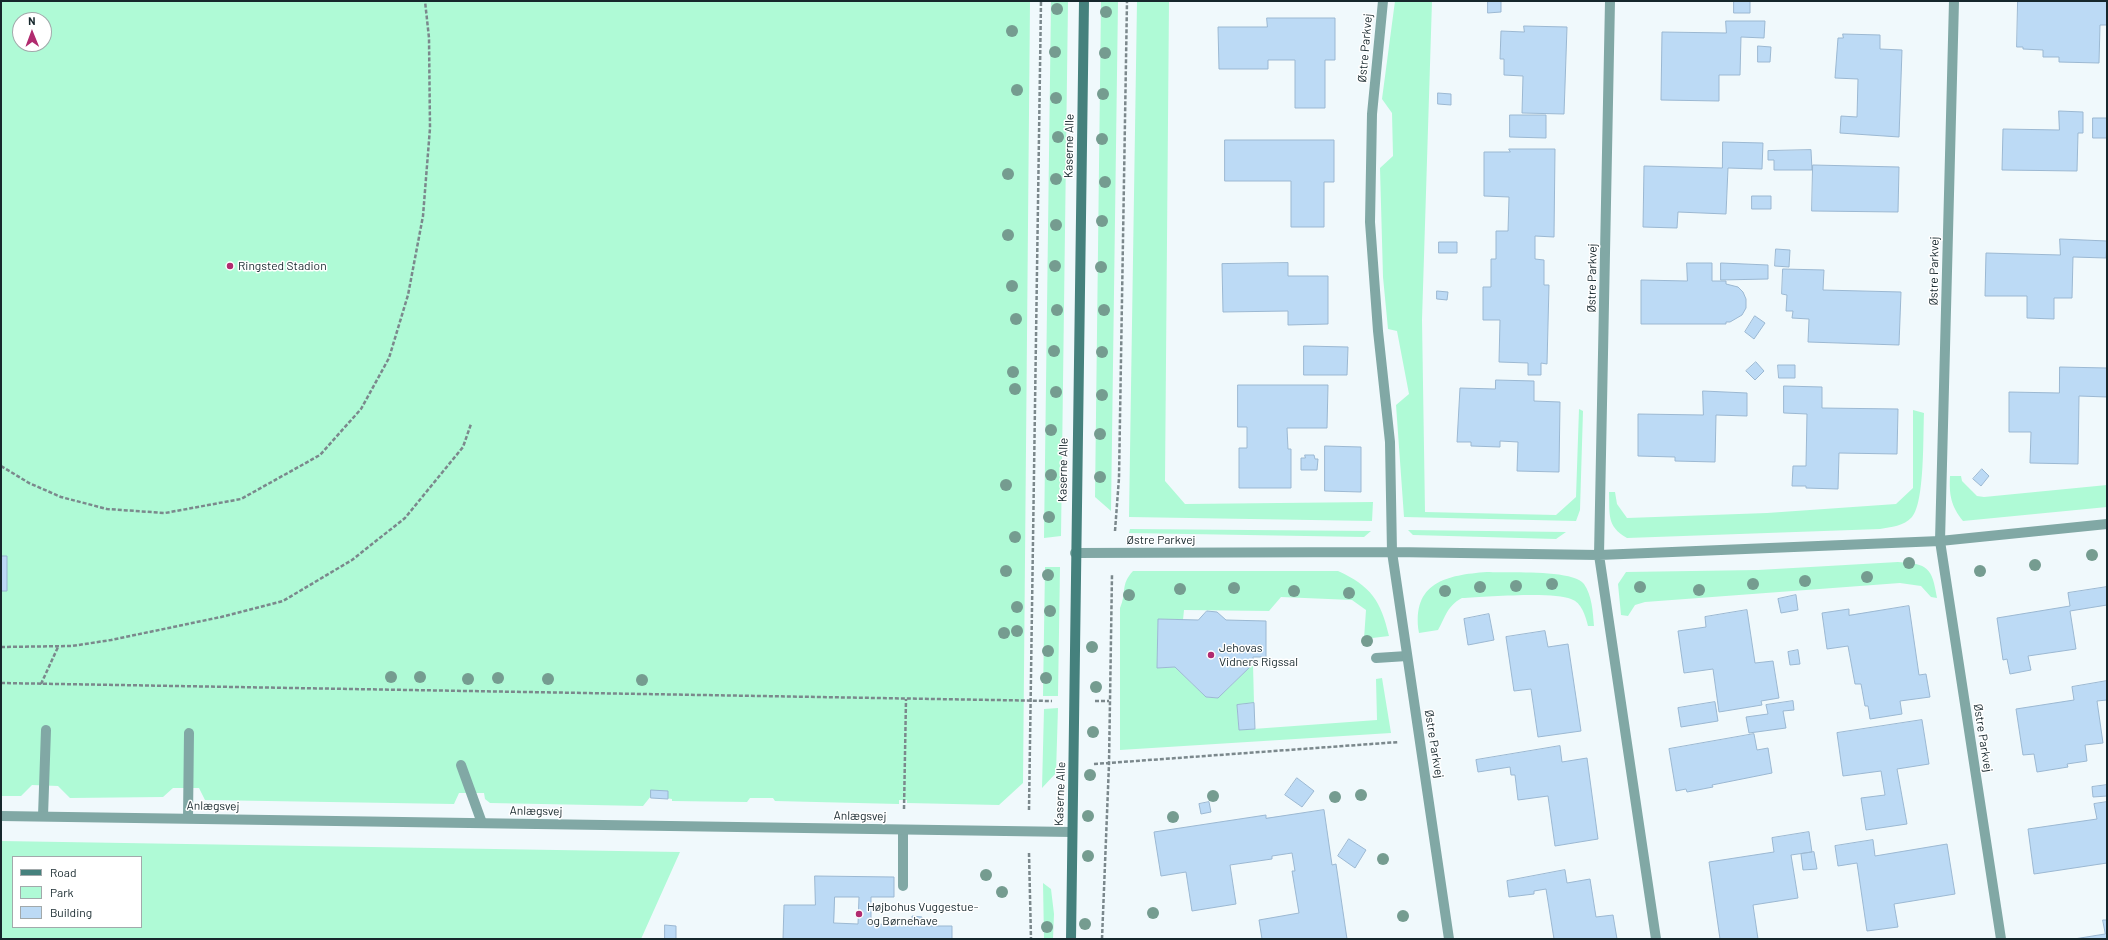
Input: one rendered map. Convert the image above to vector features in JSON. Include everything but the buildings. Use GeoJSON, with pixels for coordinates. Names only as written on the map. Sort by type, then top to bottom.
{"type":"FeatureCollection","features":[{"type":"Feature","properties":{"kind":"street","name":"Kaserne Alle"},"geometry":{"type":"LineString","coordinates":[[1070,939],[1076,702],[1075,553],[1084,1]]}},
{"type":"Feature","properties":{"kind":"street","name":"Østre Parkvej"},"geometry":{"type":"LineString","coordinates":[[1383,1],[1372,114],[1370,222],[1378,331],[1390,442],[1392,552],[1449,939]]}},
{"type":"Feature","properties":{"kind":"street","name":"Østre Parkvej"},"geometry":{"type":"LineString","coordinates":[[1610,1],[1599,555],[1656,939]]}},
{"type":"Feature","properties":{"kind":"street","name":"Østre Parkvej"},"geometry":{"type":"LineString","coordinates":[[1954,1],[1940,541],[2001,939]]}},
{"type":"Feature","properties":{"kind":"street","name":"Østre Parkvej"},"geometry":{"type":"LineString","coordinates":[[1075,553],[1392,552],[1599,555],[1940,541],[2107,524]]}},
{"type":"Feature","properties":{"kind":"street"},"geometry":{"type":"LineString","coordinates":[[1376,658],[1407,656]]}},
{"type":"Feature","properties":{"kind":"street"},"geometry":{"type":"LineString","coordinates":[[43,816],[46,730]]}},
{"type":"Feature","properties":{"kind":"street"},"geometry":{"type":"LineString","coordinates":[[188,734],[188,818]]}},
{"type":"Feature","properties":{"kind":"street"},"geometry":{"type":"LineString","coordinates":[[461,765],[482,823]]}},
{"type":"Feature","properties":{"kind":"street","name":"Anlægsvej"},"geometry":{"type":"LineString","coordinates":[[1,816],[1072,832]]}},
{"type":"Feature","properties":{"kind":"street"},"geometry":{"type":"LineString","coordinates":[[902,886],[903,830]]}},
{"type":"Feature","properties":{"kind":"path"},"geometry":{"type":"LineString","coordinates":[[1,466],[28,483],[69,499],[107,509],[165,512],[241,499],[320,455],[361,410],[389,358],[408,295],[423,216],[430,128],[429,38],[425,1]]}},
{"type":"Feature","properties":{"kind":"path"},"geometry":{"type":"LineString","coordinates":[[1031,939],[1028,832],[1041,1]]}},
{"type":"Feature","properties":{"kind":"path"},"geometry":{"type":"LineString","coordinates":[[1102,939],[1109,764],[1113,553],[1119,478],[1127,1]]}},
{"type":"Feature","properties":{"kind":"path"},"geometry":{"type":"LineString","coordinates":[[1,647],[58,647],[112,640],[221,618],[283,601],[352,560],[405,518],[463,447],[471,424]]}},
{"type":"Feature","properties":{"kind":"path"},"geometry":{"type":"LineString","coordinates":[[41,684],[58,647]]}},
{"type":"Feature","properties":{"kind":"path"},"geometry":{"type":"LineString","coordinates":[[1,683],[1076,702],[1110,701]]}},
{"type":"Feature","properties":{"kind":"path"},"geometry":{"type":"LineString","coordinates":[[903,830],[906,699]]}},
{"type":"Feature","properties":{"kind":"path"},"geometry":{"type":"LineString","coordinates":[[1074,765],[1109,764],[1420,740]]}},
{"type":"Feature","properties":{"kind":"green space"},"geometry":{"type":"Polygon","coordinates":[[[1,1],[1030,1],[1023,783],[999,805],[907,803],[907,800],[899,800],[899,804],[775,801],[773,798],[750,798],[747,802],[672,801],[672,799],[651,796],[643,806],[490,803],[485,799],[484,793],[459,793],[454,804],[205,800],[199,788],[173,788],[163,797],[70,798],[58,786],[32,785],[21,796],[1,796],[1,1]]]}},
{"type":"Feature","properties":{"kind":"green space"},"geometry":{"type":"Polygon","coordinates":[[[1051,1],[1068,1],[1061,536],[1044,538],[1051,1]]]}},
{"type":"Feature","properties":{"kind":"green space"},"geometry":{"type":"Polygon","coordinates":[[[1101,1],[1118,1],[1111,511],[1095,497],[1101,1]]]}},
{"type":"Feature","properties":{"kind":"green space"},"geometry":{"type":"Polygon","coordinates":[[[1137,1],[1169,1],[1165,481],[1185,504],[1373,502],[1372,521],[1129,517],[1137,1]]]}},
{"type":"Feature","properties":{"kind":"green space"},"geometry":{"type":"Polygon","coordinates":[[[1395,1],[1432,1],[1422,320],[1425,512],[1556,515],[1576,497],[1579,409],[1583,411],[1580,510],[1576,521],[1404,517],[1396,405],[1409,394],[1397,331],[1388,329],[1383,277],[1380,168],[1393,156],[1392,113],[1382,99],[1395,1]]]}},
{"type":"Feature","properties":{"kind":"green space"},"geometry":{"type":"Polygon","coordinates":[[[1913,410],[1924,413],[1923,451],[1919,498],[1912,517],[1909,520],[1893,527],[1880,529],[1627,538],[1615,529],[1610,519],[1609,492],[1615,492],[1617,504],[1627,518],[1767,513],[1896,504],[1913,488],[1913,410]]]}},
{"type":"Feature","properties":{"kind":"green space"},"geometry":{"type":"Polygon","coordinates":[[[1950,476],[1961,476],[1962,481],[1977,496],[1984,497],[2107,485],[2107,507],[1963,521],[1953,505],[1950,489],[1950,476]]]}},
{"type":"Feature","properties":{"kind":"green space"},"geometry":{"type":"Polygon","coordinates":[[[1130,529],[1371,531],[1364,537],[1129,533],[1130,529]]]}},
{"type":"Feature","properties":{"kind":"green space"},"geometry":{"type":"Polygon","coordinates":[[[1408,530],[1566,532],[1556,539],[1413,535],[1408,530]]]}},
{"type":"Feature","properties":{"kind":"green space"},"geometry":{"type":"Polygon","coordinates":[[[1898,562],[1916,564],[1927,569],[1933,580],[1937,598],[1931,597],[1921,586],[1900,583],[1645,602],[1635,605],[1628,616],[1621,615],[1618,584],[1626,572],[1758,570],[1898,562]]]}},
{"type":"Feature","properties":{"kind":"green space"},"geometry":{"type":"Polygon","coordinates":[[[1045,567],[1060,567],[1058,696],[1043,696],[1045,567]]]}},
{"type":"Feature","properties":{"kind":"green space"},"geometry":{"type":"Polygon","coordinates":[[[1133,571],[1338,571],[1359,583],[1367,589],[1378,604],[1389,636],[1364,639],[1366,610],[1352,600],[1281,597],[1269,611],[1184,610],[1183,620],[1158,619],[1157,668],[1175,667],[1206,697],[1218,698],[1253,664],[1254,703],[1237,705],[1239,730],[1377,720],[1376,679],[1382,678],[1391,733],[1120,750],[1120,608],[1126,580],[1133,571]]]}},
{"type":"Feature","properties":{"kind":"green space"},"geometry":{"type":"Polygon","coordinates":[[[1472,573],[1554,574],[1577,579],[1584,584],[1589,593],[1592,604],[1594,626],[1588,626],[1580,606],[1571,599],[1550,595],[1502,596],[1462,598],[1450,608],[1438,630],[1419,633],[1418,616],[1421,602],[1426,592],[1435,584],[1446,579],[1472,573]]]}},
{"type":"Feature","properties":{"kind":"green space"},"geometry":{"type":"Polygon","coordinates":[[[1058,708],[1056,773],[1042,788],[1044,709],[1058,708]]]}},
{"type":"Feature","properties":{"kind":"green space"},"geometry":{"type":"Polygon","coordinates":[[[1,841],[680,852],[641,939],[1,939],[1,841]]]}},
{"type":"Feature","properties":{"kind":"green space"},"geometry":{"type":"Polygon","coordinates":[[[1043,883],[1051,889],[1054,914],[1053,939],[1044,939],[1043,883]]]}},
{"type":"Feature","properties":{"kind":"place","name":"Ringsted Stadion"},"geometry":{"type":"Point","coordinates":[230,266]}},
{"type":"Feature","properties":{"kind":"place","name":"Jehovas Vidners Rigssal"},"geometry":{"type":"Point","coordinates":[1211,655]}},
{"type":"Feature","properties":{"kind":"place","name":"Højbohus Vuggestue- og Børnehave"},"geometry":{"type":"Point","coordinates":[859,914]}}]}
